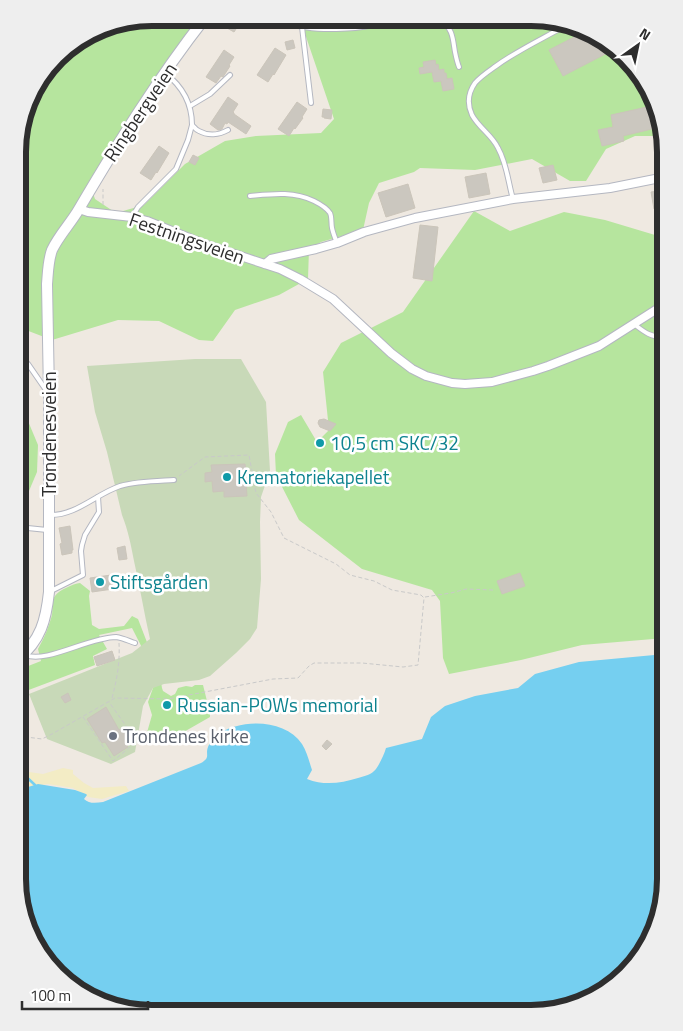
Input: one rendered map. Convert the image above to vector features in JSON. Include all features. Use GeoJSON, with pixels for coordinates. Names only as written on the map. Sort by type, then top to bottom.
{"type":"FeatureCollection","features":[{"type":"Feature","properties":{"kind":"main road","name":"Ringbergveien"},"geometry":{"type":"LineString","coordinates":[[79,208],[165,73],[199,26]]}},
{"type":"Feature","properties":{"kind":"main road","name":"Trondenesveien"},"geometry":{"type":"LineString","coordinates":[[26,651],[34,642],[42,626],[47,610],[49,592],[50,394],[47,284],[49,263],[56,243],[79,208]]}},
{"type":"Feature","properties":{"kind":"street"},"geometry":{"type":"LineString","coordinates":[[265,264],[271,259],[311,250],[364,232],[415,218],[513,199],[610,188],[657,179]]}},
{"type":"Feature","properties":{"kind":"street","name":"Festningsveien"},"geometry":{"type":"LineString","coordinates":[[79,208],[88,212],[132,217],[147,221],[204,244],[265,264],[300,279],[333,299],[391,353],[418,372],[452,383],[492,382],[533,371],[599,346],[657,309]]}},
{"type":"Feature","properties":{"kind":"lane"},"geometry":{"type":"LineString","coordinates":[[298,26],[322,29],[368,26]]}},
{"type":"Feature","properties":{"kind":"lane"},"geometry":{"type":"LineString","coordinates":[[447,26],[452,35],[459,67]]}},
{"type":"Feature","properties":{"kind":"lane"},"geometry":{"type":"LineString","coordinates":[[302,27],[312,103]]}},
{"type":"Feature","properties":{"kind":"lane"},"geometry":{"type":"LineString","coordinates":[[513,199],[506,165],[494,141],[473,116],[469,105],[470,94],[477,80],[488,72],[518,51],[559,30]]}},
{"type":"Feature","properties":{"kind":"lane"},"geometry":{"type":"LineString","coordinates":[[132,217],[138,207],[176,169],[183,156],[190,134],[192,125],[187,98],[180,86],[165,73]]}},
{"type":"Feature","properties":{"kind":"lane"},"geometry":{"type":"LineString","coordinates":[[190,106],[210,94],[230,75]]}},
{"type":"Feature","properties":{"kind":"lane"},"geometry":{"type":"LineString","coordinates":[[192,125],[199,132],[213,134],[221,134],[228,130]]}},
{"type":"Feature","properties":{"kind":"lane"},"geometry":{"type":"LineString","coordinates":[[250,196],[294,194],[317,202],[330,213],[333,232],[337,242]]}},
{"type":"Feature","properties":{"kind":"lane"},"geometry":{"type":"LineString","coordinates":[[634,324],[649,335],[657,337]]}},
{"type":"Feature","properties":{"kind":"lane"},"geometry":{"type":"LineString","coordinates":[[26,363],[50,394]]}},
{"type":"Feature","properties":{"kind":"lane"},"geometry":{"type":"LineString","coordinates":[[49,514],[60,515],[67,513],[118,487],[132,483],[174,480]]}},
{"type":"Feature","properties":{"kind":"lane"},"geometry":{"type":"LineString","coordinates":[[49,592],[83,575],[82,544],[84,535],[99,512],[98,497]]}},
{"type":"Feature","properties":{"kind":"lane"},"geometry":{"type":"LineString","coordinates":[[26,529],[49,530]]}},
{"type":"Feature","properties":{"kind":"lane"},"geometry":{"type":"LineString","coordinates":[[26,656],[40,657],[98,639],[118,637],[135,644]]}},
{"type":"Feature","properties":{"kind":"path"},"geometry":{"type":"LineString","coordinates":[[96,179],[100,182],[103,189],[102,214]]}},
{"type":"Feature","properties":{"kind":"path"},"geometry":{"type":"LineString","coordinates":[[174,480],[205,457],[249,455],[256,493],[271,512],[284,538],[336,564],[350,575],[374,581],[392,590],[421,595],[424,598],[452,593],[466,588],[493,590]]}},
{"type":"Feature","properties":{"kind":"path"},"geometry":{"type":"LineString","coordinates":[[26,737],[42,738],[52,734],[112,699],[168,699],[273,679],[298,678],[314,663],[362,663],[403,667],[418,664],[424,598]]}},
{"type":"Feature","properties":{"kind":"path"},"geometry":{"type":"LineString","coordinates":[[112,699],[119,668],[118,637]]}},
{"type":"Feature","properties":{"kind":"path"},"geometry":{"type":"LineString","coordinates":[[83,716],[113,761],[136,743],[109,701]]}},
{"type":"Feature","properties":{"kind":"green space"},"geometry":{"type":"Polygon","coordinates":[[[192,26],[90,185],[95,199],[116,213],[144,205],[185,164],[225,141],[256,136],[321,133],[334,119],[302,26],[547,27],[579,36],[607,52],[613,57],[613,70],[626,70],[640,89],[647,104],[655,136],[635,136],[606,149],[586,181],[570,181],[532,159],[475,170],[420,168],[414,172],[379,183],[369,203],[363,230],[321,242],[309,249],[308,279],[279,295],[235,310],[213,341],[199,340],[159,321],[118,320],[52,340],[26,330],[27,136],[36,104],[52,76],[69,58],[97,39],[136,27],[192,26]]]}},
{"type":"Feature","properties":{"kind":"green space"},"geometry":{"type":"Polygon","coordinates":[[[474,211],[510,231],[564,212],[605,220],[657,236],[656,639],[582,645],[521,660],[449,674],[443,658],[440,601],[432,590],[362,569],[299,520],[276,475],[275,454],[288,422],[301,415],[317,442],[329,430],[323,372],[341,343],[403,312],[474,211]]]}},
{"type":"Feature","properties":{"kind":"green space"},"geometry":{"type":"Polygon","coordinates":[[[195,359],[241,359],[266,402],[270,471],[261,497],[261,579],[257,628],[250,639],[210,676],[199,680],[164,684],[153,688],[143,706],[135,752],[111,764],[47,739],[29,694],[132,653],[150,639],[129,538],[95,412],[87,366],[195,359]]]}},
{"type":"Feature","properties":{"kind":"green space"},"geometry":{"type":"Polygon","coordinates":[[[26,416],[38,445],[37,472],[26,498],[26,416]]]}},
{"type":"Feature","properties":{"kind":"green space"},"geometry":{"type":"Polygon","coordinates":[[[80,583],[90,591],[92,625],[99,629],[124,626],[132,616],[138,619],[160,676],[163,691],[171,696],[175,694],[178,688],[203,685],[210,717],[182,733],[173,732],[157,736],[146,736],[152,715],[148,702],[157,677],[132,628],[99,635],[107,649],[93,656],[95,665],[26,691],[26,667],[41,661],[38,649],[51,619],[54,598],[70,586],[80,583]]]}},
{"type":"Feature","properties":{"kind":"sand"},"geometry":{"type":"Polygon","coordinates":[[[63,768],[73,770],[73,774],[93,788],[126,786],[129,791],[102,799],[88,797],[73,788],[48,784],[26,787],[26,773],[43,774],[63,768]]]}},
{"type":"Feature","properties":{"kind":"water"},"geometry":{"type":"Polygon","coordinates":[[[656,655],[656,887],[654,903],[644,934],[631,955],[620,968],[594,988],[563,1000],[531,1005],[136,1004],[104,995],[89,988],[63,968],[43,942],[33,919],[26,879],[26,788],[38,784],[75,790],[86,794],[84,799],[88,802],[103,802],[201,763],[207,757],[208,747],[216,736],[227,729],[250,724],[274,726],[294,736],[304,747],[312,770],[307,779],[327,783],[345,781],[365,776],[374,771],[386,748],[422,739],[431,717],[445,706],[475,696],[518,688],[535,674],[579,662],[656,655]]]}},
{"type":"Feature","properties":{"kind":"building"},"geometry":{"type":"Polygon","coordinates":[[[228,26],[238,26],[234,32],[227,28],[228,26]]]}},
{"type":"Feature","properties":{"kind":"building"},"geometry":{"type":"Polygon","coordinates":[[[577,35],[594,43],[608,53],[563,76],[549,50],[577,35]]]}},
{"type":"Feature","properties":{"kind":"building"},"geometry":{"type":"Polygon","coordinates":[[[293,40],[295,48],[287,50],[285,42],[293,40]]]}},
{"type":"Feature","properties":{"kind":"building"},"geometry":{"type":"Polygon","coordinates":[[[275,48],[286,55],[268,82],[257,75],[275,48]]]}},
{"type":"Feature","properties":{"kind":"building"},"geometry":{"type":"Polygon","coordinates":[[[224,50],[234,57],[223,77],[221,76],[216,83],[206,77],[224,50]]]}},
{"type":"Feature","properties":{"kind":"building"},"geometry":{"type":"Polygon","coordinates":[[[435,60],[439,70],[444,69],[447,79],[452,78],[454,89],[443,91],[441,81],[434,82],[432,72],[420,74],[419,68],[424,67],[423,62],[435,60]]]}},
{"type":"Feature","properties":{"kind":"building"},"geometry":{"type":"Polygon","coordinates":[[[228,97],[238,104],[233,112],[234,114],[251,126],[246,134],[228,122],[227,124],[225,123],[222,129],[218,130],[210,124],[228,97]]]}},
{"type":"Feature","properties":{"kind":"building"},"geometry":{"type":"Polygon","coordinates":[[[297,102],[307,109],[303,118],[289,136],[278,129],[297,102]]]}},
{"type":"Feature","properties":{"kind":"building"},"geometry":{"type":"Polygon","coordinates":[[[648,107],[654,128],[623,136],[624,141],[602,146],[598,130],[613,127],[611,115],[648,107]]]}},
{"type":"Feature","properties":{"kind":"building"},"geometry":{"type":"Polygon","coordinates":[[[323,109],[332,110],[331,119],[322,117],[323,109]]]}},
{"type":"Feature","properties":{"kind":"building"},"geometry":{"type":"Polygon","coordinates":[[[159,146],[169,153],[151,180],[140,173],[159,146]]]}},
{"type":"Feature","properties":{"kind":"building"},"geometry":{"type":"Polygon","coordinates":[[[193,155],[199,158],[195,165],[189,162],[193,155]]]}},
{"type":"Feature","properties":{"kind":"building"},"geometry":{"type":"Polygon","coordinates":[[[553,165],[557,180],[543,183],[539,168],[553,165]]]}},
{"type":"Feature","properties":{"kind":"building"},"geometry":{"type":"Polygon","coordinates":[[[486,173],[490,194],[469,198],[465,177],[486,173]]]}},
{"type":"Feature","properties":{"kind":"building"},"geometry":{"type":"Polygon","coordinates":[[[408,184],[415,208],[386,217],[378,193],[408,184]]]}},
{"type":"Feature","properties":{"kind":"building"},"geometry":{"type":"Polygon","coordinates":[[[657,191],[657,208],[654,209],[651,192],[657,191]]]}},
{"type":"Feature","properties":{"kind":"building"},"geometry":{"type":"Polygon","coordinates":[[[420,225],[438,227],[432,281],[413,278],[420,225]]]}},
{"type":"Feature","properties":{"kind":"building"},"geometry":{"type":"Polygon","coordinates":[[[324,419],[336,424],[330,431],[320,427],[318,423],[319,420],[324,419]]]}},
{"type":"Feature","properties":{"kind":"building","name":"10,5 cm SKC/32"},"geometry":{"type":"Polygon","coordinates":[[[324,438],[323,445],[317,446],[316,440],[324,438]]]}},
{"type":"Feature","properties":{"kind":"building","name":"Krematoriekapellet"},"geometry":{"type":"Polygon","coordinates":[[[245,464],[249,483],[246,483],[247,496],[224,497],[224,491],[213,492],[212,481],[205,482],[205,473],[212,472],[211,465],[245,464]]]}},
{"type":"Feature","properties":{"kind":"building"},"geometry":{"type":"Polygon","coordinates":[[[70,526],[73,550],[72,553],[62,555],[59,528],[70,526]]]}},
{"type":"Feature","properties":{"kind":"building"},"geometry":{"type":"Polygon","coordinates":[[[125,546],[127,559],[119,560],[117,548],[125,546]]]}},
{"type":"Feature","properties":{"kind":"building"},"geometry":{"type":"Polygon","coordinates":[[[520,573],[525,586],[502,594],[497,581],[520,573]]]}},
{"type":"Feature","properties":{"kind":"building","name":"Stiftsgården"},"geometry":{"type":"Polygon","coordinates":[[[111,575],[113,589],[92,592],[90,578],[111,575]]]}},
{"type":"Feature","properties":{"kind":"building"},"geometry":{"type":"Polygon","coordinates":[[[112,651],[115,660],[97,666],[94,657],[112,651]]]}},
{"type":"Feature","properties":{"kind":"building"},"geometry":{"type":"Polygon","coordinates":[[[68,693],[71,700],[65,703],[61,697],[68,693]]]}},
{"type":"Feature","properties":{"kind":"building","name":"Trondenes kirke"},"geometry":{"type":"Polygon","coordinates":[[[106,707],[119,730],[123,727],[132,743],[114,756],[105,742],[102,743],[87,719],[106,707]]]}},
{"type":"Feature","properties":{"kind":"building"},"geometry":{"type":"Polygon","coordinates":[[[327,740],[332,744],[326,750],[322,746],[327,740]]]}},
{"type":"Feature","properties":{"kind":"waterway"},"geometry":{"type":"LineString","coordinates":[[26,777],[35,785]]}},
{"type":"Feature","properties":{"kind":"place","name":"10,5 cm SKC/32"},"geometry":{"type":"Point","coordinates":[320,443]}},
{"type":"Feature","properties":{"kind":"place","name":"Krematoriekapellet"},"geometry":{"type":"Point","coordinates":[227,477]}},
{"type":"Feature","properties":{"kind":"place","name":"Stiftsgården"},"geometry":{"type":"Point","coordinates":[100,582]}},
{"type":"Feature","properties":{"kind":"place","name":"Russian-POWs memorial"},"geometry":{"type":"Point","coordinates":[167,705]}},
{"type":"Feature","properties":{"kind":"place","name":"Trondenes kirke"},"geometry":{"type":"Point","coordinates":[113,736]}}]}
